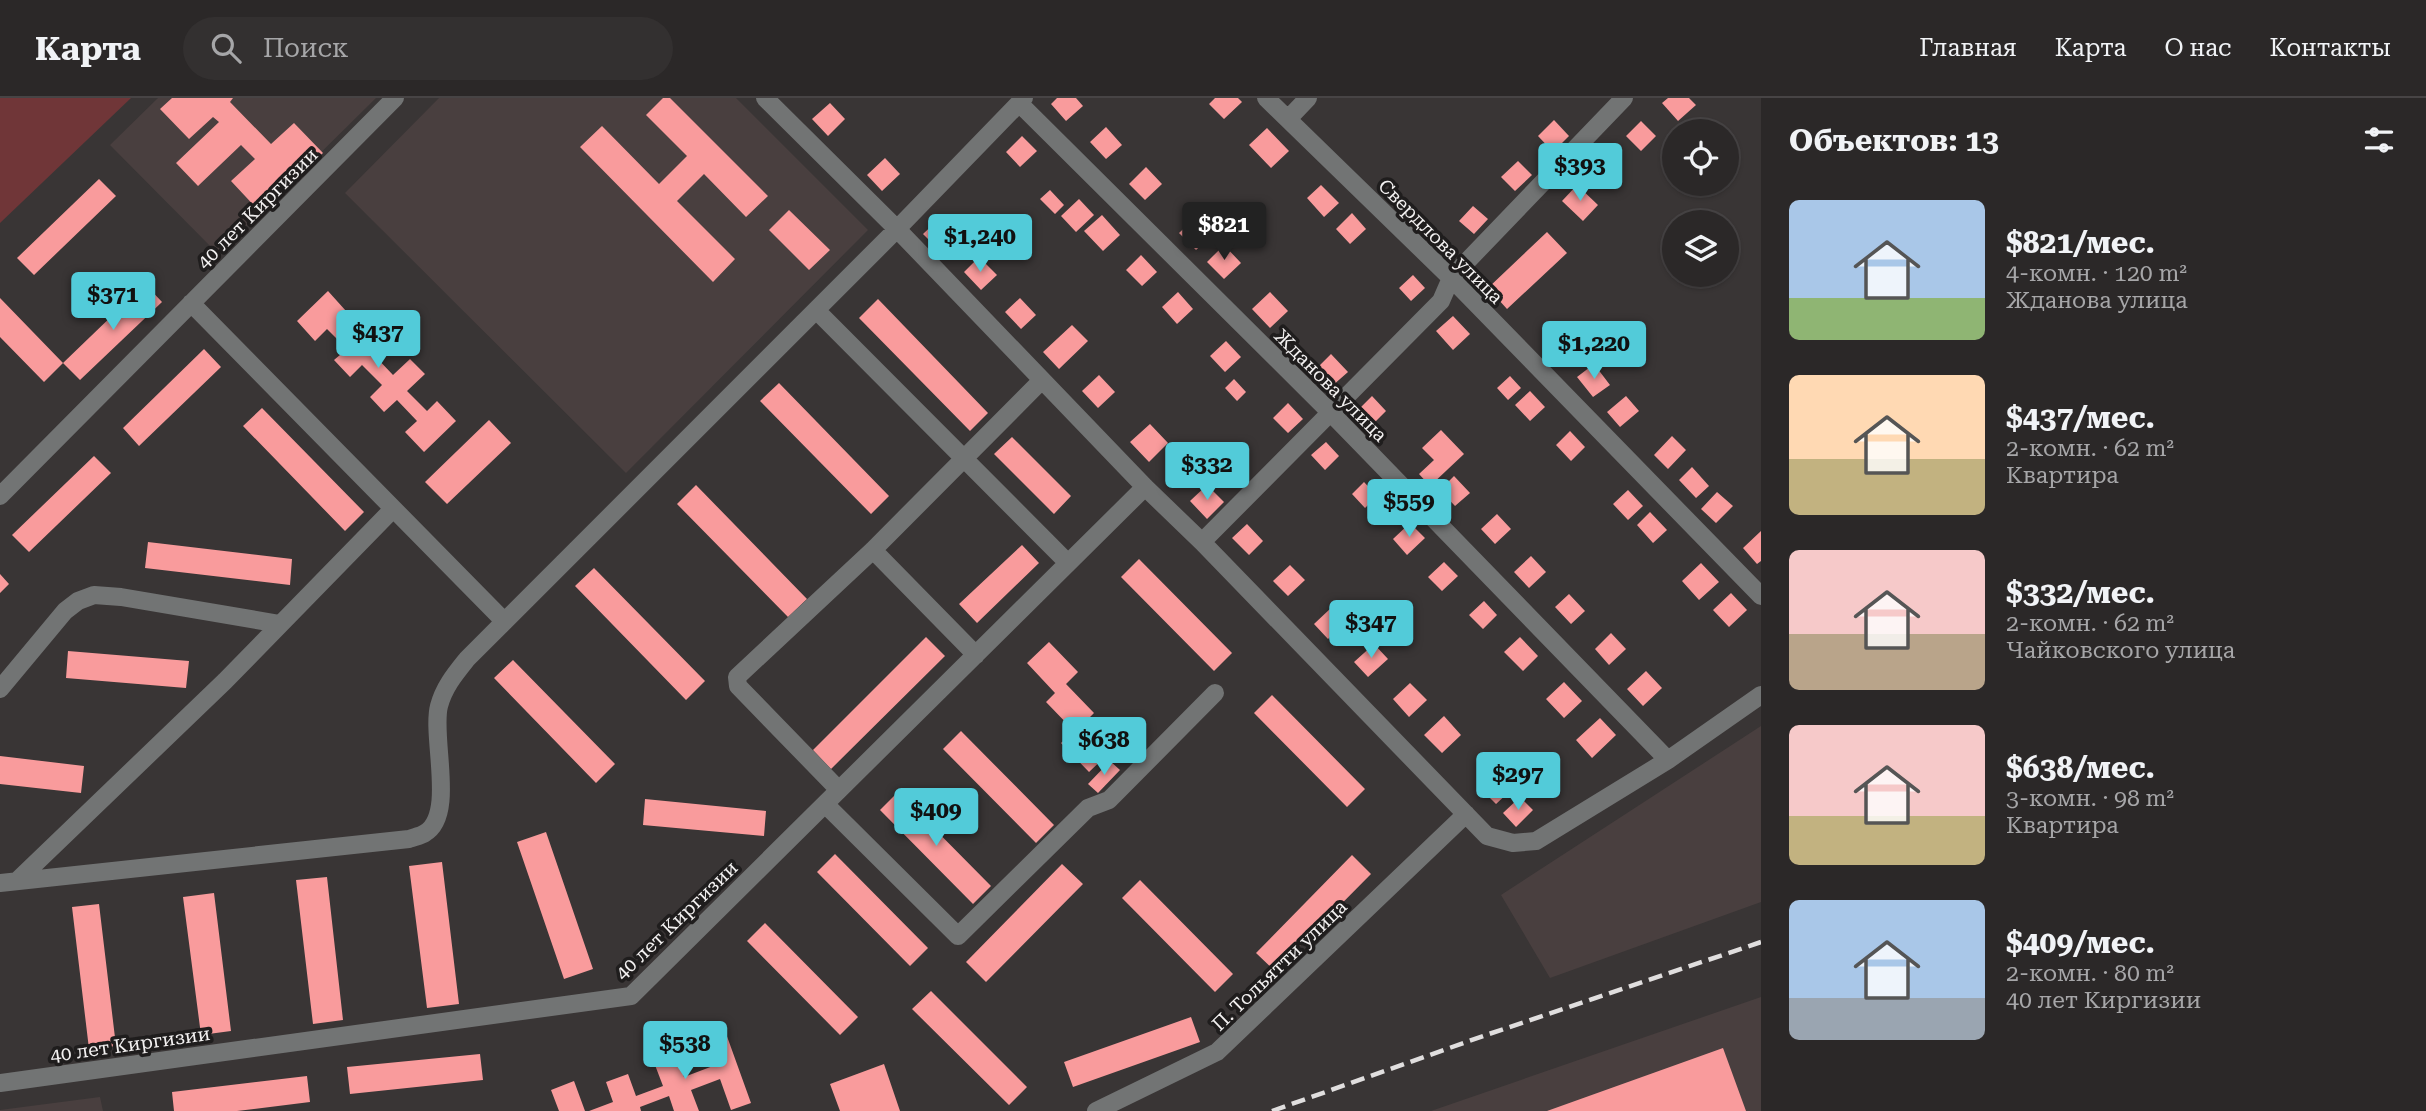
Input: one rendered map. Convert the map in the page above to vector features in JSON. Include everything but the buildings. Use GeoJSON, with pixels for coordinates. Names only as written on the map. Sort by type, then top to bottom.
{"type":"FeatureCollection","features":[{"type":"Feature","properties":{"kind":"street","name":"40 лет Киргизии"},"geometry":{"type":"LineString","coordinates":[[0,496],[395,98]]}},
{"type":"Feature","properties":{"kind":"street"},"geometry":{"type":"LineString","coordinates":[[765,98],[897,229],[1145,487],[1202,542],[1487,835],[1513,843],[1536,841],[1668,760],[1761,695]]}},
{"type":"Feature","properties":{"kind":"street","name":"Свердлова улица"},"geometry":{"type":"LineString","coordinates":[[1266,98],[1451,278],[1761,596]]}},
{"type":"Feature","properties":{"kind":"street"},"geometry":{"type":"LineString","coordinates":[[1288,119],[1308,98]]}},
{"type":"Feature","properties":{"kind":"street"},"geometry":{"type":"LineString","coordinates":[[1202,542],[1441,301],[1451,278],[1624,98]]}},
{"type":"Feature","properties":{"kind":"street"},"geometry":{"type":"LineString","coordinates":[[0,883],[410,839],[427,833],[436,821],[442,801],[438,757],[439,708],[449,681],[504,621],[1022,101]]}},
{"type":"Feature","properties":{"kind":"street","name":"Жданова улица"},"geometry":{"type":"LineString","coordinates":[[1022,101],[1331,413],[1668,760]]}},
{"type":"Feature","properties":{"kind":"street"},"geometry":{"type":"LineString","coordinates":[[191,303],[504,621]]}},
{"type":"Feature","properties":{"kind":"street"},"geometry":{"type":"LineString","coordinates":[[816,310],[1068,563]]}},
{"type":"Feature","properties":{"kind":"street"},"geometry":{"type":"LineString","coordinates":[[839,790],[738,686],[736,681],[739,673],[873,550],[1042,380]]}},
{"type":"Feature","properties":{"kind":"street","name":"40 лет Киргизии"},"geometry":{"type":"LineString","coordinates":[[0,1083],[631,996],[1145,487]]}},
{"type":"Feature","properties":{"kind":"street"},"geometry":{"type":"LineString","coordinates":[[18,880],[280,624],[393,509]]}},
{"type":"Feature","properties":{"kind":"street"},"geometry":{"type":"LineString","coordinates":[[873,550],[976,654]]}},
{"type":"Feature","properties":{"kind":"street"},"geometry":{"type":"LineString","coordinates":[[0,689],[65,611],[78,601],[94,595],[121,597],[280,624]]}},
{"type":"Feature","properties":{"kind":"street"},"geometry":{"type":"LineString","coordinates":[[825,804],[958,936],[1088,808],[1109,800],[1214,693]]}},
{"type":"Feature","properties":{"kind":"street","name":"П. Тольятти улица"},"geometry":{"type":"LineString","coordinates":[[1096,1111],[1217,1052],[1466,814]]}},
{"type":"Feature","properties":{"kind":"shaded area"},"geometry":{"type":"Polygon","coordinates":[[[0,98],[131,98],[0,223],[0,98]]]}},
{"type":"Feature","properties":{"kind":"shaded area"},"geometry":{"type":"Polygon","coordinates":[[[158,98],[376,98],[218,254],[110,145],[158,98]]]}},
{"type":"Feature","properties":{"kind":"shaded area"},"geometry":{"type":"Polygon","coordinates":[[[439,98],[736,98],[868,230],[626,473],[345,193],[439,98]]]}},
{"type":"Feature","properties":{"kind":"shaded area"},"geometry":{"type":"Polygon","coordinates":[[[1761,726],[1761,902],[1550,978],[1501,895],[1761,726]]]}},
{"type":"Feature","properties":{"kind":"shaded area"},"geometry":{"type":"Polygon","coordinates":[[[1761,997],[1761,1111],[1431,1111],[1761,997]]]}},
{"type":"Feature","properties":{"kind":"shaded area"},"geometry":{"type":"Polygon","coordinates":[[[100,1097],[103,1111],[0,1111],[0,1110],[100,1097]]]}},
{"type":"Feature","properties":{"kind":"railway"},"geometry":{"type":"LineString","coordinates":[[1272,1111],[1761,942]]}}]}
